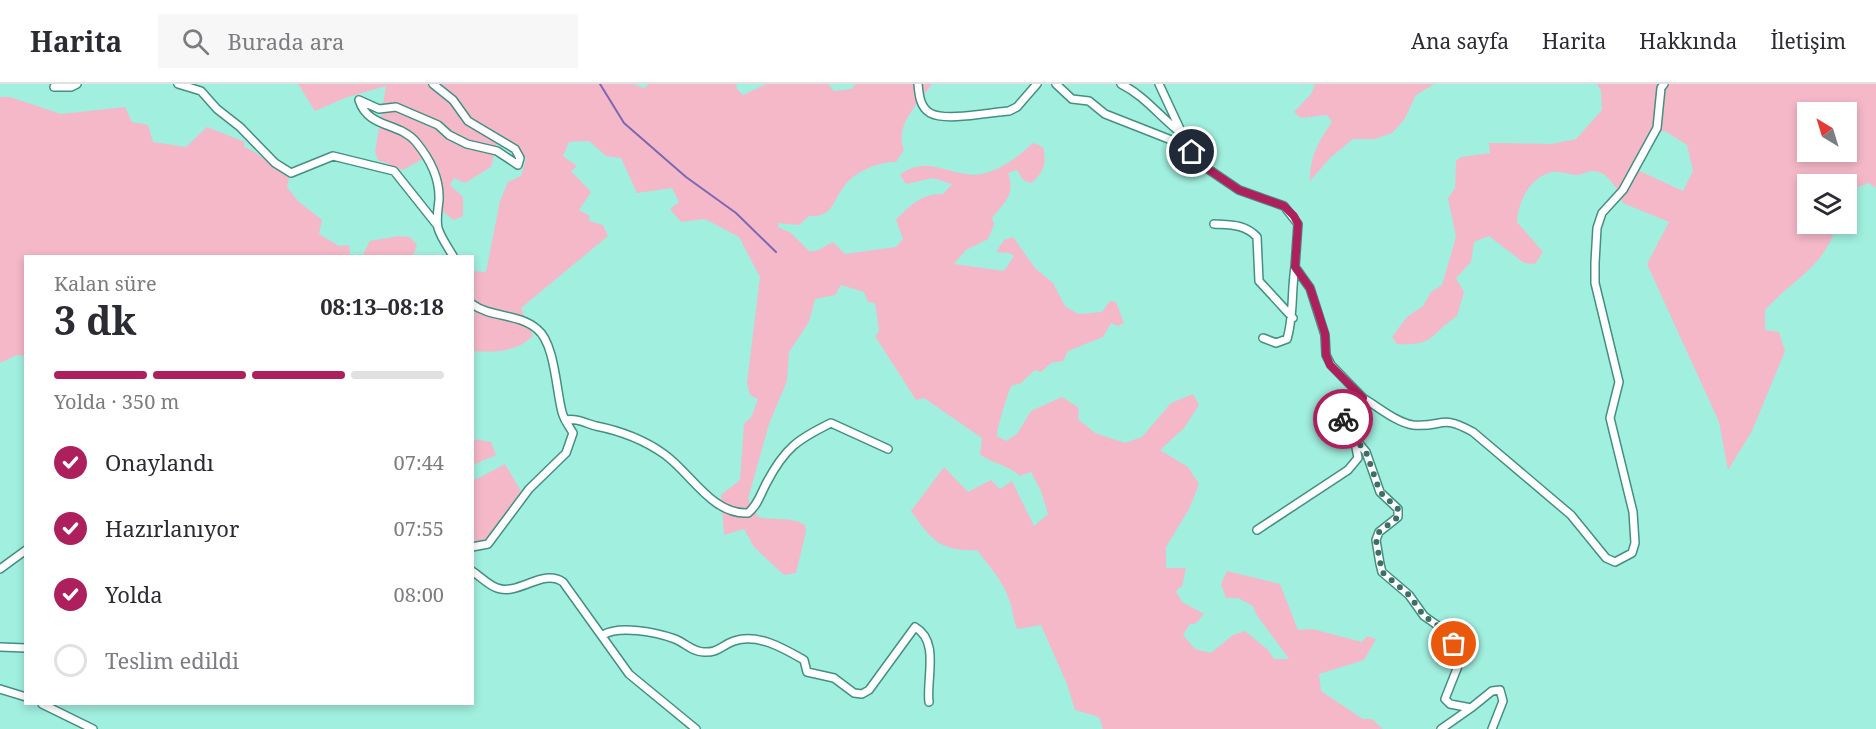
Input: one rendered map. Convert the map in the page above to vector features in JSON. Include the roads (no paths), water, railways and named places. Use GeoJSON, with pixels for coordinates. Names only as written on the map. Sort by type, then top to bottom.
{"type":"FeatureCollection","features":[{"type":"Feature","properties":{"kind":"street"},"geometry":{"type":"LineString","coordinates":[[54,87],[71,87],[77,84]]}},
{"type":"Feature","properties":{"kind":"street"},"geometry":{"type":"LineString","coordinates":[[178,84],[201,91],[275,163],[291,172],[333,156],[393,171],[437,225],[452,255]]}},
{"type":"Feature","properties":{"kind":"street"},"geometry":{"type":"LineString","coordinates":[[433,84],[453,100],[468,121],[515,149],[520,158],[518,165],[496,151],[458,140],[438,125],[396,107],[379,109],[359,100],[375,122],[397,128],[416,141],[432,165],[439,179],[440,188],[437,225]]}},
{"type":"Feature","properties":{"kind":"street"},"geometry":{"type":"LineString","coordinates":[[918,84],[922,106],[930,113],[944,117],[1009,111],[1017,106],[1037,84]]}},
{"type":"Feature","properties":{"kind":"street"},"geometry":{"type":"LineString","coordinates":[[1056,84],[1072,99],[1089,101],[1105,114],[1184,145],[1208,169],[1239,190],[1290,210],[1298,224],[1292,287],[1293,318],[1287,339],[1275,343],[1263,338]]}},
{"type":"Feature","properties":{"kind":"street"},"geometry":{"type":"LineString","coordinates":[[1121,84],[1143,96],[1157,114],[1181,133]]}},
{"type":"Feature","properties":{"kind":"street"},"geometry":{"type":"LineString","coordinates":[[1158,84],[1181,133],[1184,145]]}},
{"type":"Feature","properties":{"kind":"street"},"geometry":{"type":"LineString","coordinates":[[1295,267],[1310,288],[1325,334],[1326,355],[1330,365],[1363,398],[1412,425],[1442,420],[1455,422],[1473,432],[1571,515],[1606,558],[1615,562],[1632,553],[1635,543],[1633,512],[1610,418],[1619,382],[1595,284],[1597,228],[1602,213],[1623,190],[1656,128],[1660,113],[1661,88],[1664,84]]}},
{"type":"Feature","properties":{"kind":"street"},"geometry":{"type":"LineString","coordinates":[[1214,224],[1239,226],[1250,230],[1257,237],[1259,281],[1293,318]]}},
{"type":"Feature","properties":{"kind":"street"},"geometry":{"type":"LineString","coordinates":[[474,305],[479,309],[517,318],[538,330],[546,340],[565,420],[573,433],[566,453],[529,489],[488,544],[474,547]]}},
{"type":"Feature","properties":{"kind":"street"},"geometry":{"type":"LineString","coordinates":[[1363,398],[1358,408],[1342,420],[1371,463],[1380,492],[1398,509],[1398,517],[1379,532],[1376,540],[1382,572],[1409,595],[1424,616],[1444,630],[1454,644],[1458,666],[1445,699],[1450,704],[1471,708]]}},
{"type":"Feature","properties":{"kind":"street"},"geometry":{"type":"LineString","coordinates":[[565,420],[574,419],[620,430],[651,446],[665,455],[710,498],[736,514],[748,513],[754,508],[775,469],[800,438],[831,423],[888,449]]}},
{"type":"Feature","properties":{"kind":"street"},"geometry":{"type":"LineString","coordinates":[[1257,530],[1348,470],[1358,458],[1354,437]]}},
{"type":"Feature","properties":{"kind":"street"},"geometry":{"type":"LineString","coordinates":[[0,569],[24,551]]}},
{"type":"Feature","properties":{"kind":"street"},"geometry":{"type":"LineString","coordinates":[[474,572],[498,589],[557,578],[634,678],[696,729]]}},
{"type":"Feature","properties":{"kind":"street"},"geometry":{"type":"LineString","coordinates":[[603,635],[612,629],[623,628],[675,639],[703,652],[717,652],[734,641],[752,638],[778,645],[804,660],[807,672],[834,678],[854,693],[862,694],[869,690],[915,627],[926,638],[932,663],[927,685],[929,702]]}},
{"type":"Feature","properties":{"kind":"street"},"geometry":{"type":"LineString","coordinates":[[0,647],[24,648]]}},
{"type":"Feature","properties":{"kind":"street"},"geometry":{"type":"LineString","coordinates":[[0,689],[24,696]]}},
{"type":"Feature","properties":{"kind":"street"},"geometry":{"type":"LineString","coordinates":[[1441,729],[1492,691],[1500,690],[1503,701],[1492,729]]}},
{"type":"Feature","properties":{"kind":"street"},"geometry":{"type":"LineString","coordinates":[[44,705],[93,729]]}},
{"type":"Feature","properties":{"kind":"waterway"},"geometry":{"type":"LineString","coordinates":[[600,84],[624,123],[686,177],[736,213],[776,252]]}}]}
